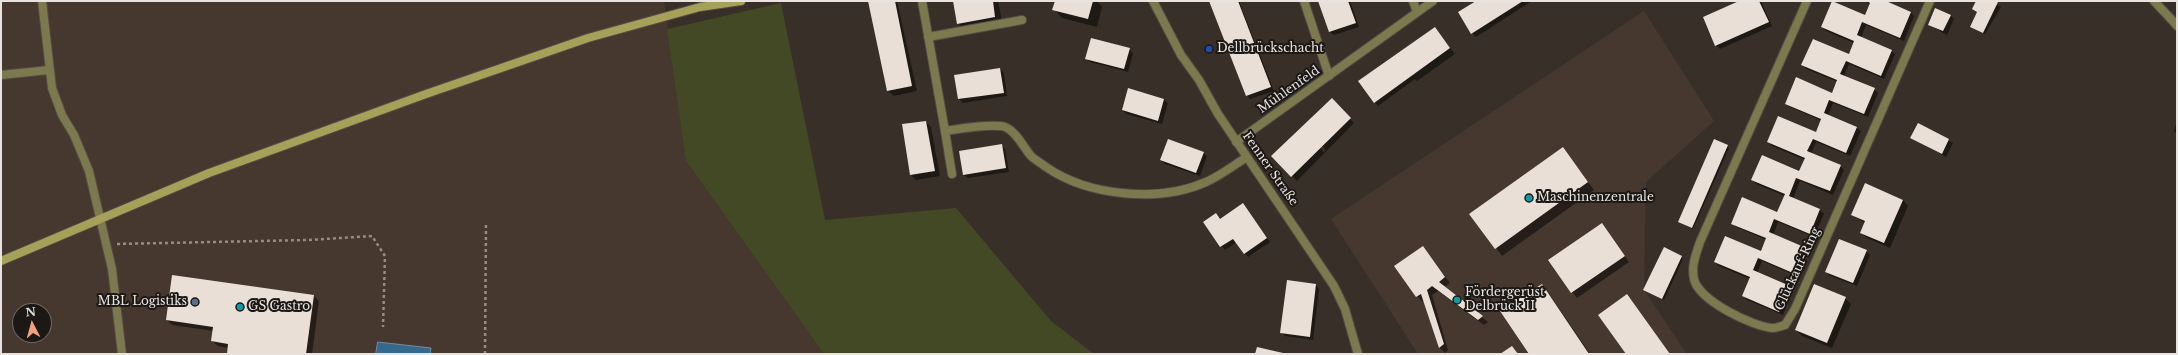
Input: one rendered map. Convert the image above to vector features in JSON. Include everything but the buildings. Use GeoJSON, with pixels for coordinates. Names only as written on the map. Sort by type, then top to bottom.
{"type":"FeatureCollection","features":[{"type":"Feature","properties":{"kind":"main road"},"geometry":{"type":"LineString","coordinates":[[1,261],[216,171],[426,94],[573,43],[700,8],[741,1]]}},
{"type":"Feature","properties":{"kind":"street"},"geometry":{"type":"LineString","coordinates":[[42,1],[52,88],[62,115],[74,136],[89,171],[112,270],[122,354]]}},
{"type":"Feature","properties":{"kind":"street"},"geometry":{"type":"LineString","coordinates":[[922,1],[952,174]]}},
{"type":"Feature","properties":{"kind":"street","name":"Fenner Straße"},"geometry":{"type":"LineString","coordinates":[[1153,1],[1156,10],[1181,55],[1199,80],[1236,142],[1334,286],[1345,309],[1358,354]]}},
{"type":"Feature","properties":{"kind":"street"},"geometry":{"type":"LineString","coordinates":[[1304,1],[1329,76]]}},
{"type":"Feature","properties":{"kind":"street"},"geometry":{"type":"LineString","coordinates":[[1413,1],[1417,12]]}},
{"type":"Feature","properties":{"kind":"street","name":"Mühlenfeld"},"geometry":{"type":"LineString","coordinates":[[1236,142],[1433,1]]}},
{"type":"Feature","properties":{"kind":"street","name":"Glückauf-Ring"},"geometry":{"type":"LineString","coordinates":[[1807,1],[1700,242],[1693,264],[1694,280],[1708,298],[1726,311],[1749,322],[1774,328],[1785,325],[1795,309],[1930,1]]}},
{"type":"Feature","properties":{"kind":"street"},"geometry":{"type":"LineString","coordinates":[[2154,1],[2177,26]]}},
{"type":"Feature","properties":{"kind":"street"},"geometry":{"type":"LineString","coordinates":[[928,37],[1022,20]]}},
{"type":"Feature","properties":{"kind":"street"},"geometry":{"type":"LineString","coordinates":[[1,75],[49,70]]}},
{"type":"Feature","properties":{"kind":"street"},"geometry":{"type":"LineString","coordinates":[[945,131],[977,127],[1005,127],[1014,134],[1032,157],[1056,174],[1096,189],[1141,195],[1180,190],[1206,182],[1247,157]]}},
{"type":"Feature","properties":{"kind":"path"},"geometry":{"type":"LineString","coordinates":[[485,354],[486,223]]}},
{"type":"Feature","properties":{"kind":"path"},"geometry":{"type":"LineString","coordinates":[[106,244],[308,240],[372,236],[386,256],[383,326]]}},
{"type":"Feature","properties":{"kind":"shaded area"},"geometry":{"type":"Polygon","coordinates":[[[1,1],[664,1],[686,161],[824,354],[1,354],[1,1]]]}},
{"type":"Feature","properties":{"kind":"shaded area"},"geometry":{"type":"Polygon","coordinates":[[[1644,11],[1714,121],[1646,182],[1644,290],[1687,354],[1418,354],[1331,219],[1644,11]]]}},
{"type":"Feature","properties":{"kind":"green space"},"geometry":{"type":"Polygon","coordinates":[[[781,3],[825,220],[956,208],[1051,321],[1094,354],[824,354],[686,161],[667,29],[781,3]]]}},
{"type":"Feature","properties":{"kind":"water"},"geometry":{"type":"Polygon","coordinates":[[[378,342],[431,348],[430,354],[376,354],[378,342]]]}},
{"type":"Feature","properties":{"kind":"place","name":"Dellbrückschacht"},"geometry":{"type":"Point","coordinates":[1209,49]}},
{"type":"Feature","properties":{"kind":"place","name":"Maschinenzentrale"},"geometry":{"type":"Point","coordinates":[1529,198]}},
{"type":"Feature","properties":{"kind":"place","name":"Fördergerüst Delbrück II"},"geometry":{"type":"Point","coordinates":[1457,300]}},
{"type":"Feature","properties":{"kind":"place","name":"MBL Logistiks"},"geometry":{"type":"Point","coordinates":[195,302]}},
{"type":"Feature","properties":{"kind":"place","name":"GS Gastro"},"geometry":{"type":"Point","coordinates":[240,307]}}]}
